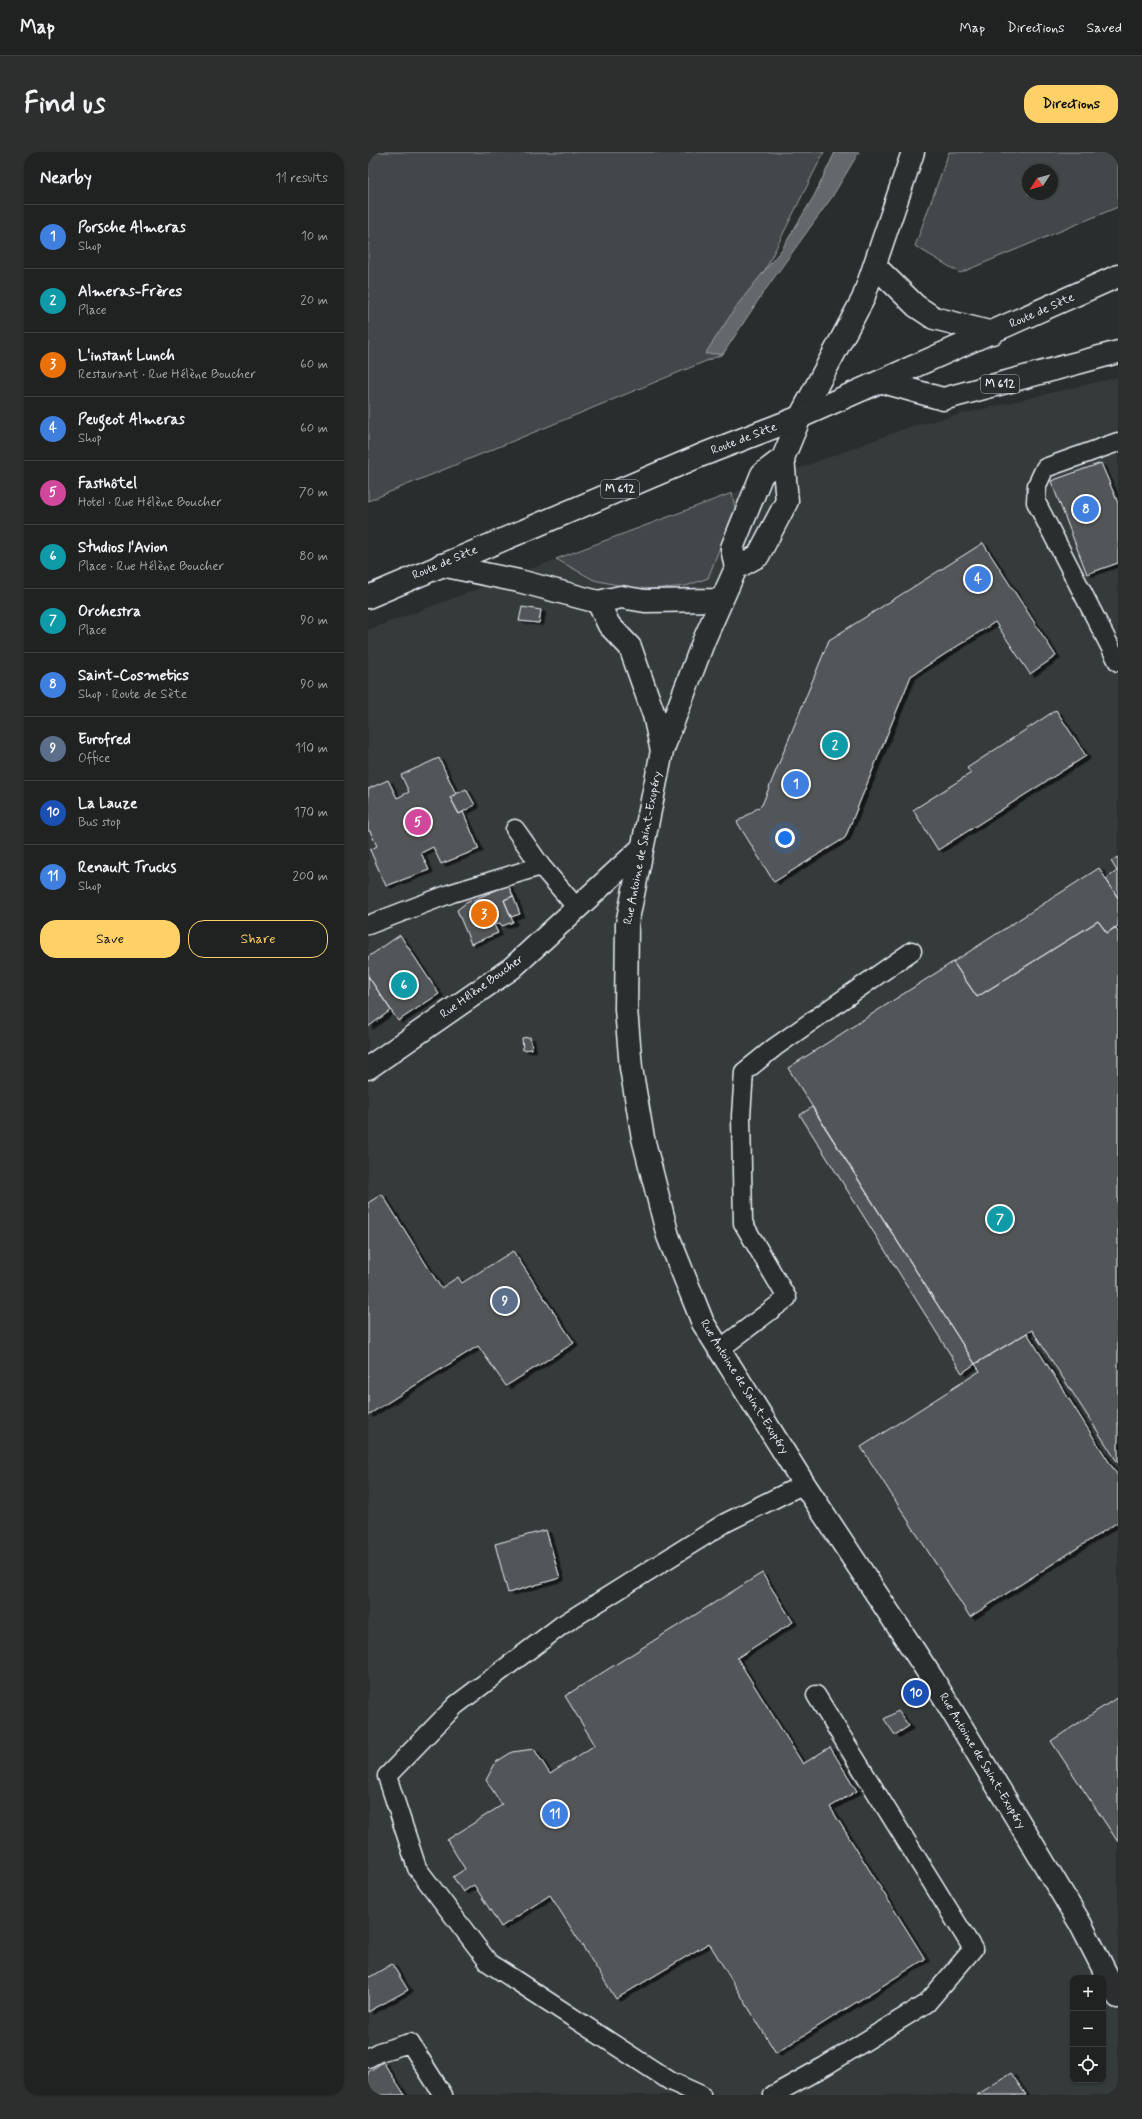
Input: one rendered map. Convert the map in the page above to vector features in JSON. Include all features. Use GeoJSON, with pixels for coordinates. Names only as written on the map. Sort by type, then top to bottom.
{"type":"FeatureCollection","features":[{"type":"Feature","properties":{"kind":"street"},"geometry":{"type":"LineString","coordinates":[[783,458],[762,474],[732,548],[736,568],[758,556],[787,501],[783,458],[800,417],[863,299],[913,152]]}},
{"type":"Feature","properties":{"kind":"street"},"geometry":{"type":"LineString","coordinates":[[875,266],[916,306],[934,318],[993,333]]}},
{"type":"Feature","properties":{"kind":"street","name":"Route de Sète"},"geometry":{"type":"LineString","coordinates":[[368,597],[702,455],[800,417],[883,382],[1118,276]]}},
{"type":"Feature","properties":{"kind":"street","name":"M 612"},"geometry":{"type":"LineString","coordinates":[[883,382],[943,399],[1118,352]]}},
{"type":"Feature","properties":{"kind":"street"},"geometry":{"type":"LineString","coordinates":[[441,565],[519,581],[598,602],[621,597],[645,601],[721,600]]}},
{"type":"Feature","properties":{"kind":"street","name":"Rue Antoine de Saint-Exupéry"},"geometry":{"type":"LineString","coordinates":[[736,568],[721,600],[662,751],[627,924],[626,1009],[633,1075],[643,1138],[668,1236],[703,1322],[804,1484],[932,1678],[1080,1923],[1118,1997]]}},
{"type":"Feature","properties":{"kind":"street"},"geometry":{"type":"LineString","coordinates":[[598,602],[609,625],[630,647],[654,715],[662,751]]}},
{"type":"Feature","properties":{"kind":"street","name":"Rue Hélène Boucher"},"geometry":{"type":"LineString","coordinates":[[368,1068],[512,968],[642,848]]}},
{"type":"Feature","properties":{"kind":"lane"},"geometry":{"type":"LineString","coordinates":[[1118,442],[1045,468],[1037,485],[1036,502],[1118,662]]}},
{"type":"Feature","properties":{"kind":"lane"},"geometry":{"type":"LineString","coordinates":[[514,829],[541,866],[577,908]]}},
{"type":"Feature","properties":{"kind":"lane"},"geometry":{"type":"LineString","coordinates":[[368,925],[452,893],[541,866]]}},
{"type":"Feature","properties":{"kind":"lane"},"geometry":{"type":"LineString","coordinates":[[720,1349],[787,1298],[743,1222],[741,1116],[744,1072],[775,1047],[912,951]]}},
{"type":"Feature","properties":{"kind":"lane"},"geometry":{"type":"LineString","coordinates":[[701,2095],[670,2081],[489,1963],[417,1868],[387,1776],[456,1705],[562,1625],[725,1523],[804,1484]]}},
{"type":"Feature","properties":{"kind":"lane"},"geometry":{"type":"LineString","coordinates":[[773,2095],[825,2066],[928,2003],[973,1949],[816,1694]]}},
{"type":"Feature","properties":{"kind":"lane"},"geometry":{"type":"LineString","coordinates":[[368,2058],[379,2052],[410,2043],[443,2095]]}},
{"type":"Feature","properties":{"kind":"shaded area"},"geometry":{"type":"Polygon","coordinates":[[[368,152],[824,152],[723,354],[368,501],[368,152]]]}},
{"type":"Feature","properties":{"kind":"shaded area"},"geometry":{"type":"Polygon","coordinates":[[[835,152],[859,152],[832,197],[763,293],[723,354],[705,354],[738,304],[782,249],[814,196],[835,152]]]}},
{"type":"Feature","properties":{"kind":"shaded area"},"geometry":{"type":"Polygon","coordinates":[[[949,152],[1118,152],[1118,207],[960,273],[915,246],[949,152]]]}},
{"type":"Feature","properties":{"kind":"shaded area"},"geometry":{"type":"Polygon","coordinates":[[[1118,377],[1118,2095],[368,2095],[368,630],[912,426],[1118,377]]]}},
{"type":"Feature","properties":{"kind":"shaded area"},"geometry":{"type":"Polygon","coordinates":[[[732,493],[735,508],[708,578],[686,586],[641,590],[594,580],[556,559],[732,493]]]}},
{"type":"Feature","properties":{"kind":"building"},"geometry":{"type":"Polygon","coordinates":[[[1101,463],[1118,503],[1118,563],[1087,574],[1051,481],[1101,463]]]}},
{"type":"Feature","properties":{"kind":"building"},"geometry":{"type":"Polygon","coordinates":[[[983,543],[1056,656],[1030,674],[995,622],[911,676],[845,838],[774,882],[737,822],[762,805],[829,640],[983,543]]]}},
{"type":"Feature","properties":{"kind":"building"},"geometry":{"type":"Polygon","coordinates":[[[522,607],[541,610],[539,623],[519,621],[522,607]]]}},
{"type":"Feature","properties":{"kind":"building"},"geometry":{"type":"Polygon","coordinates":[[[1056,710],[1086,756],[938,850],[913,810],[971,773],[967,768],[1056,710]]]}},
{"type":"Feature","properties":{"kind":"building"},"geometry":{"type":"Polygon","coordinates":[[[439,758],[456,794],[450,797],[459,814],[463,812],[479,849],[441,864],[433,847],[421,853],[429,870],[386,886],[370,850],[377,846],[370,831],[368,831],[368,789],[388,780],[397,798],[409,792],[401,775],[439,758]]]}},
{"type":"Feature","properties":{"kind":"building"},"geometry":{"type":"Polygon","coordinates":[[[466,789],[475,805],[459,814],[450,797],[466,789]]]}},
{"type":"Feature","properties":{"kind":"building"},"geometry":{"type":"Polygon","coordinates":[[[1118,857],[1118,898],[1106,879],[1117,871],[1111,861],[1118,857]]]}},
{"type":"Feature","properties":{"kind":"building"},"geometry":{"type":"Polygon","coordinates":[[[1099,868],[1118,898],[1118,926],[1107,933],[1098,921],[977,997],[953,962],[1099,868]]]}},
{"type":"Feature","properties":{"kind":"building"},"geometry":{"type":"Polygon","coordinates":[[[508,885],[513,896],[504,900],[513,922],[502,926],[500,923],[494,925],[498,933],[471,944],[457,910],[466,903],[508,885]]]}},
{"type":"Feature","properties":{"kind":"building"},"geometry":{"type":"Polygon","coordinates":[[[513,896],[520,914],[511,917],[504,900],[513,896]]]}},
{"type":"Feature","properties":{"kind":"building"},"geometry":{"type":"Polygon","coordinates":[[[1098,921],[1107,933],[1115,927],[1118,932],[1118,1463],[1032,1330],[975,1364],[788,1068],[953,962],[977,997],[1098,921]]]}},
{"type":"Feature","properties":{"kind":"building"},"geometry":{"type":"Polygon","coordinates":[[[400,935],[439,994],[398,1021],[368,976],[368,957],[400,935]]]}},
{"type":"Feature","properties":{"kind":"building"},"geometry":{"type":"Polygon","coordinates":[[[368,976],[391,1010],[368,1027],[368,976]]]}},
{"type":"Feature","properties":{"kind":"building"},"geometry":{"type":"Polygon","coordinates":[[[530,1037],[532,1049],[523,1050],[522,1038],[530,1037]]]}},
{"type":"Feature","properties":{"kind":"building"},"geometry":{"type":"Polygon","coordinates":[[[812,1107],[975,1364],[962,1373],[800,1115],[812,1107]]]}},
{"type":"Feature","properties":{"kind":"building"},"geometry":{"type":"Polygon","coordinates":[[[382,1194],[441,1288],[458,1277],[462,1283],[513,1251],[574,1343],[506,1386],[478,1346],[368,1415],[368,1203],[382,1194]]]}},
{"type":"Feature","properties":{"kind":"building"},"geometry":{"type":"Polygon","coordinates":[[[1027,1333],[1118,1476],[1118,1522],[970,1617],[861,1447],[980,1371],[975,1364],[1027,1333]]]}},
{"type":"Feature","properties":{"kind":"building"},"geometry":{"type":"Polygon","coordinates":[[[546,1530],[560,1578],[508,1593],[495,1544],[546,1530]]]}},
{"type":"Feature","properties":{"kind":"building"},"geometry":{"type":"Polygon","coordinates":[[[762,1573],[793,1622],[737,1658],[803,1764],[830,1747],[857,1791],[830,1807],[925,1959],[776,2053],[709,1943],[616,1999],[550,1895],[501,1927],[474,1885],[463,1892],[453,1877],[465,1869],[447,1840],[502,1805],[486,1780],[496,1762],[512,1752],[534,1749],[550,1774],[595,1745],[565,1696],[762,1573]]]}},
{"type":"Feature","properties":{"kind":"building"},"geometry":{"type":"Polygon","coordinates":[[[1118,1697],[1118,1842],[1051,1741],[1118,1697]]]}},
{"type":"Feature","properties":{"kind":"building"},"geometry":{"type":"Polygon","coordinates":[[[898,1711],[909,1726],[895,1735],[884,1719],[898,1711]]]}},
{"type":"Feature","properties":{"kind":"building"},"geometry":{"type":"Polygon","coordinates":[[[392,1964],[408,1990],[368,2012],[368,1978],[392,1964]]]}},
{"type":"Feature","properties":{"kind":"building"},"geometry":{"type":"Polygon","coordinates":[[[383,2062],[405,2095],[368,2095],[368,2072],[383,2062]]]}},
{"type":"Feature","properties":{"kind":"building"},"geometry":{"type":"Polygon","coordinates":[[[1011,2073],[1026,2095],[977,2095],[1011,2073]]]}},
{"type":"Feature","properties":{"kind":"place","name":"Saint-Cosmetics"},"geometry":{"type":"Point","coordinates":[1086,509]}},
{"type":"Feature","properties":{"kind":"place","name":"Peugeot Almeras"},"geometry":{"type":"Point","coordinates":[978,579]}},
{"type":"Feature","properties":{"kind":"place","name":"Almeras-Frères"},"geometry":{"type":"Point","coordinates":[835,745]}},
{"type":"Feature","properties":{"kind":"place","name":"Porsche Almeras"},"geometry":{"type":"Point","coordinates":[796,784]}},
{"type":"Feature","properties":{"kind":"place","name":"Fasthôtel"},"geometry":{"type":"Point","coordinates":[418,822]}},
{"type":"Feature","properties":{"kind":"place","name":"L'instant Lunch"},"geometry":{"type":"Point","coordinates":[484,914]}},
{"type":"Feature","properties":{"kind":"place","name":"Studios l'Avion"},"geometry":{"type":"Point","coordinates":[404,985]}},
{"type":"Feature","properties":{"kind":"place","name":"Orchestra"},"geometry":{"type":"Point","coordinates":[1000,1219]}},
{"type":"Feature","properties":{"kind":"place","name":"Eurofred"},"geometry":{"type":"Point","coordinates":[505,1301]}},
{"type":"Feature","properties":{"kind":"place","name":"La Lauze"},"geometry":{"type":"Point","coordinates":[916,1693]}},
{"type":"Feature","properties":{"kind":"place","name":"Renault Trucks"},"geometry":{"type":"Point","coordinates":[555,1814]}}]}
